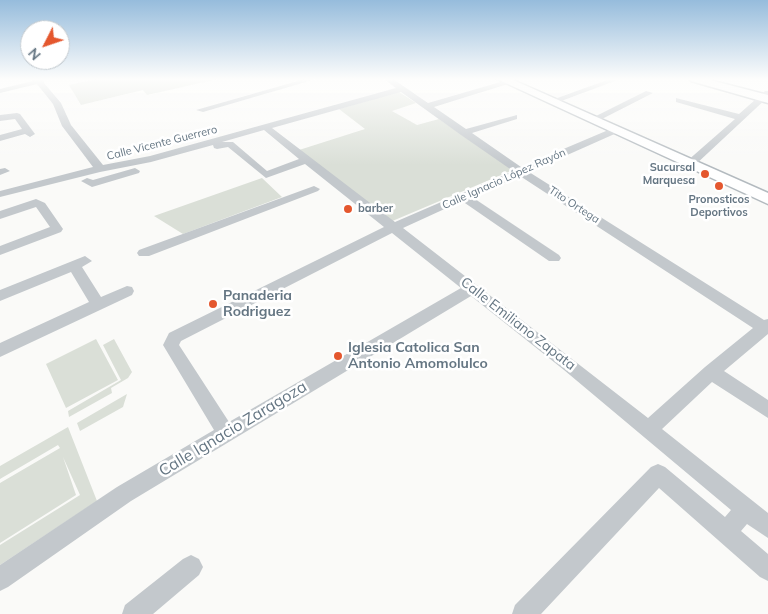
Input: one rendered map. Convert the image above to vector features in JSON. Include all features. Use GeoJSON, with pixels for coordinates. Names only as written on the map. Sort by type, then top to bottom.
{"type":"FeatureCollection","features":[{"type":"Feature","properties":{"kind":"main road"},"geometry":{"type":"LineString","coordinates":[[567,108],[768,199]]}},
{"type":"Feature","properties":{"kind":"street"},"geometry":{"type":"LineString","coordinates":[[59,108],[67,126],[98,167]]}},
{"type":"Feature","properties":{"kind":"street","name":"Calle Vicente Guerrero"},"geometry":{"type":"LineString","coordinates":[[4,190],[98,167],[151,159],[335,108]]}},
{"type":"Feature","properties":{"kind":"street","name":"Tito Ortega"},"geometry":{"type":"LineString","coordinates":[[430,108],[521,172],[765,326]]}},
{"type":"Feature","properties":{"kind":"street"},"geometry":{"type":"LineString","coordinates":[[594,120],[619,108]]}},
{"type":"Feature","properties":{"kind":"street"},"geometry":{"type":"LineString","coordinates":[[706,108],[739,117]]}},
{"type":"Feature","properties":{"kind":"street"},"geometry":{"type":"LineString","coordinates":[[690,164],[739,117],[752,108]]}},
{"type":"Feature","properties":{"kind":"street"},"geometry":{"type":"LineString","coordinates":[[0,118],[18,116],[29,132],[0,138]]}},
{"type":"Feature","properties":{"kind":"street"},"geometry":{"type":"LineString","coordinates":[[464,133],[514,117]]}},
{"type":"Feature","properties":{"kind":"street","name":"Calle Emiliano Zapata"},"geometry":{"type":"LineString","coordinates":[[265,127],[392,228],[433,256],[768,527]]}},
{"type":"Feature","properties":{"kind":"street","name":"Calle Ignacio López Rayón"},"geometry":{"type":"LineString","coordinates":[[226,433],[171,345],[175,337],[392,228],[465,198],[616,130]]}},
{"type":"Feature","properties":{"kind":"street"},"geometry":{"type":"LineString","coordinates":[[90,182],[227,143],[266,175],[305,160]]}},
{"type":"Feature","properties":{"kind":"street"},"geometry":{"type":"LineString","coordinates":[[144,253],[314,189]]}},
{"type":"Feature","properties":{"kind":"street"},"geometry":{"type":"LineString","coordinates":[[465,198],[554,258]]}},
{"type":"Feature","properties":{"kind":"street"},"geometry":{"type":"LineString","coordinates":[[0,215],[36,203],[41,205],[57,229],[0,250]]}},
{"type":"Feature","properties":{"kind":"street"},"geometry":{"type":"LineString","coordinates":[[0,296],[80,263],[98,304]]}},
{"type":"Feature","properties":{"kind":"street","name":"Calle Ignacio Zaragoza"},"geometry":{"type":"LineString","coordinates":[[0,579],[124,494],[472,288]]}},
{"type":"Feature","properties":{"kind":"street"},"geometry":{"type":"LineString","coordinates":[[0,350],[127,291]]}},
{"type":"Feature","properties":{"kind":"street"},"geometry":{"type":"LineString","coordinates":[[649,429],[765,326]]}},
{"type":"Feature","properties":{"kind":"street"},"geometry":{"type":"LineString","coordinates":[[711,372],[768,410]]}},
{"type":"Feature","properties":{"kind":"street"},"geometry":{"type":"LineString","coordinates":[[524,614],[658,474],[768,569]]}},
{"type":"Feature","properties":{"kind":"street"},"geometry":{"type":"LineString","coordinates":[[727,533],[745,508]]}},
{"type":"Feature","properties":{"kind":"street"},"geometry":{"type":"LineString","coordinates":[[134,614],[191,567]]}},
{"type":"Feature","properties":{"kind":"shaded area"},"geometry":{"type":"Polygon","coordinates":[[[402,108],[392,111],[417,125],[439,119],[513,170],[390,222],[299,150],[365,129],[339,109],[402,108]]]}},
{"type":"Feature","properties":{"kind":"shaded area"},"geometry":{"type":"Polygon","coordinates":[[[262,178],[282,197],[183,234],[154,216],[262,178]]]}},
{"type":"Feature","properties":{"kind":"shaded area"},"geometry":{"type":"Polygon","coordinates":[[[96,339],[118,380],[66,408],[46,364],[96,339]]]}},
{"type":"Feature","properties":{"kind":"shaded area"},"geometry":{"type":"Polygon","coordinates":[[[114,339],[132,372],[128,378],[111,388],[112,393],[69,417],[68,411],[121,380],[103,345],[114,339]]]}},
{"type":"Feature","properties":{"kind":"shaded area"},"geometry":{"type":"Polygon","coordinates":[[[127,394],[123,407],[80,431],[77,423],[127,394]]]}},
{"type":"Feature","properties":{"kind":"shaded area"},"geometry":{"type":"Polygon","coordinates":[[[68,427],[97,501],[0,565],[0,545],[80,495],[63,457],[76,495],[0,543],[0,483],[60,448],[58,445],[0,479],[0,466],[68,427]]]}},
{"type":"Feature","properties":{"kind":"place","name":"Sucursal Marquesa"},"geometry":{"type":"Point","coordinates":[705,174]}},
{"type":"Feature","properties":{"kind":"place","name":"Pronosticos Deportivos"},"geometry":{"type":"Point","coordinates":[719,186]}},
{"type":"Feature","properties":{"kind":"place","name":"barber"},"geometry":{"type":"Point","coordinates":[348,209]}},
{"type":"Feature","properties":{"kind":"place","name":"Panaderia Rodriguez"},"geometry":{"type":"Point","coordinates":[213,304]}},
{"type":"Feature","properties":{"kind":"place","name":"Iglesia Catolica San Antonio Amomolulco"},"geometry":{"type":"Point","coordinates":[338,356]}}]}
